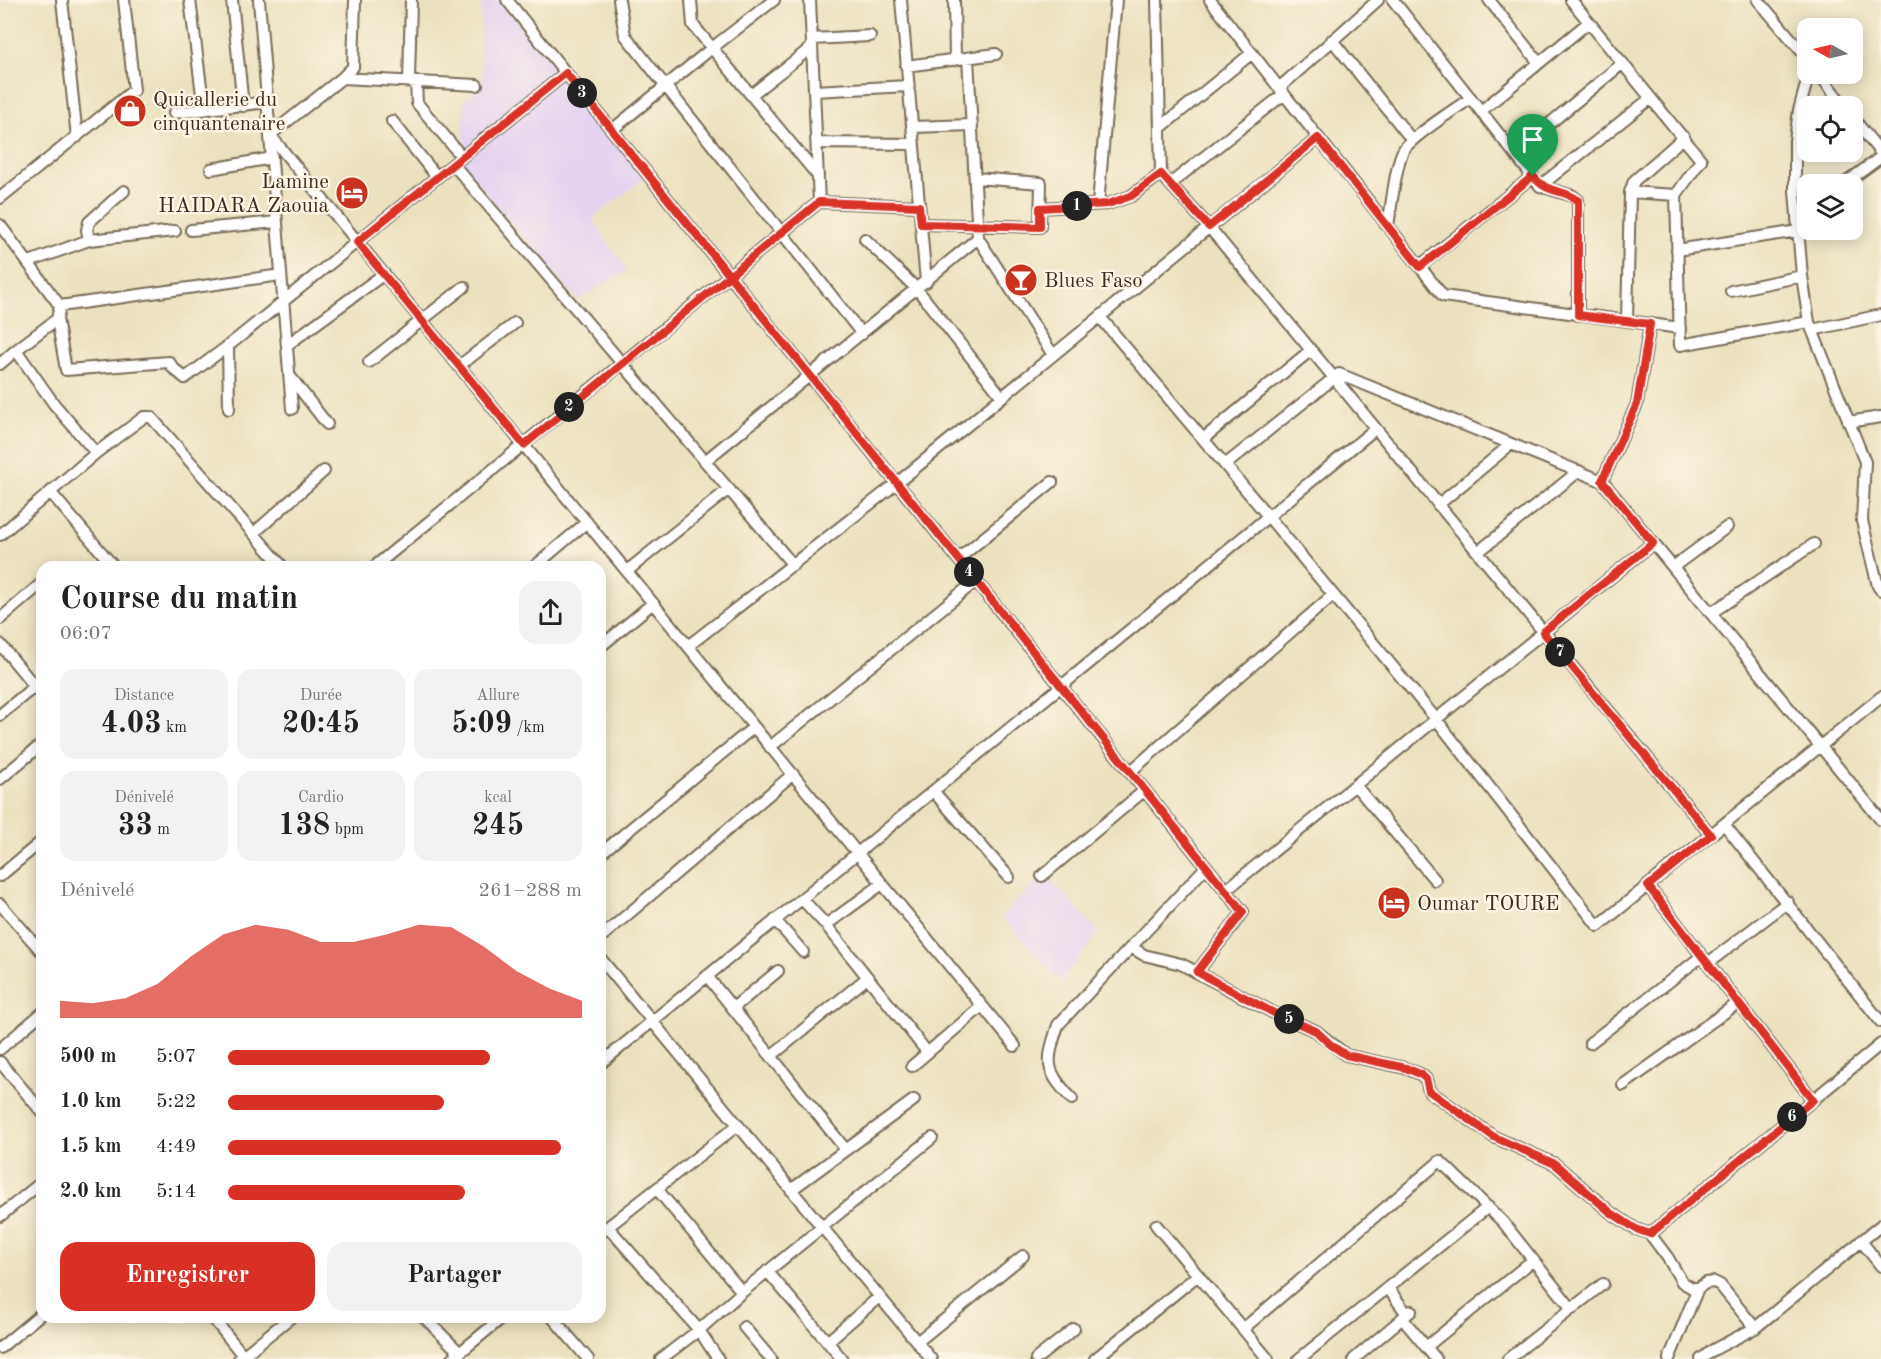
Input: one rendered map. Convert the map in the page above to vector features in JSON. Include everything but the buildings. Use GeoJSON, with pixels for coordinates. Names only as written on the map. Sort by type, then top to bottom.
{"type":"FeatureCollection","features":[{"type":"Feature","properties":{"kind":"street"},"geometry":{"type":"LineString","coordinates":[[62,0],[76,137]]}},
{"type":"Feature","properties":{"kind":"street"},"geometry":{"type":"LineString","coordinates":[[0,198],[134,90],[124,0]]}},
{"type":"Feature","properties":{"kind":"street"},"geometry":{"type":"LineString","coordinates":[[190,0],[204,110]]}},
{"type":"Feature","properties":{"kind":"street"},"geometry":{"type":"LineString","coordinates":[[232,0],[243,105]]}},
{"type":"Feature","properties":{"kind":"street"},"geometry":{"type":"LineString","coordinates":[[259,0],[292,409]]}},
{"type":"Feature","properties":{"kind":"street"},"geometry":{"type":"LineString","coordinates":[[270,135],[353,67],[355,0]]}},
{"type":"Feature","properties":{"kind":"street"},"geometry":{"type":"LineString","coordinates":[[411,0],[413,81],[417,103],[462,157]]}},
{"type":"Feature","properties":{"kind":"street"},"geometry":{"type":"LineString","coordinates":[[507,0],[1243,912],[1197,972]]}},
{"type":"Feature","properties":{"kind":"street"},"geometry":{"type":"LineString","coordinates":[[619,0],[625,35],[862,334]]}},
{"type":"Feature","properties":{"kind":"street"},"geometry":{"type":"LineString","coordinates":[[691,0],[693,25],[818,176]]}},
{"type":"Feature","properties":{"kind":"street"},"geometry":{"type":"LineString","coordinates":[[612,130],[774,0]]}},
{"type":"Feature","properties":{"kind":"street"},"geometry":{"type":"LineString","coordinates":[[810,0],[819,202]]}},
{"type":"Feature","properties":{"kind":"street"},"geometry":{"type":"LineString","coordinates":[[901,0],[921,224],[922,285]]}},
{"type":"Feature","properties":{"kind":"street"},"geometry":{"type":"LineString","coordinates":[[954,0],[955,60]]}},
{"type":"Feature","properties":{"kind":"street"},"geometry":{"type":"LineString","coordinates":[[1098,204],[1116,0]]}},
{"type":"Feature","properties":{"kind":"street"},"geometry":{"type":"LineString","coordinates":[[1157,0],[1161,174],[1209,227],[1711,835]]}},
{"type":"Feature","properties":{"kind":"street"},"geometry":{"type":"LineString","coordinates":[[1210,0],[1443,296],[1680,328]]}},
{"type":"Feature","properties":{"kind":"street"},"geometry":{"type":"LineString","coordinates":[[1170,184],[1282,91],[1332,40],[1377,0]]}},
{"type":"Feature","properties":{"kind":"street"},"geometry":{"type":"LineString","coordinates":[[1392,0],[1540,186],[1573,196],[1578,200],[1578,315]]}},
{"type":"Feature","properties":{"kind":"street"},"geometry":{"type":"LineString","coordinates":[[1489,0],[1539,63]]}},
{"type":"Feature","properties":{"kind":"street"},"geometry":{"type":"LineString","coordinates":[[1571,0],[1701,160],[1676,195],[1680,345],[1881,315]]}},
{"type":"Feature","properties":{"kind":"street"},"geometry":{"type":"LineString","coordinates":[[1758,0],[1797,46]]}},
{"type":"Feature","properties":{"kind":"street"},"geometry":{"type":"LineString","coordinates":[[1481,111],[1589,22]]}},
{"type":"Feature","properties":{"kind":"street"},"geometry":{"type":"LineString","coordinates":[[751,95],[812,43],[870,36]]}},
{"type":"Feature","properties":{"kind":"street"},"geometry":{"type":"LineString","coordinates":[[1332,40],[1412,141]]}},
{"type":"Feature","properties":{"kind":"street"},"geometry":{"type":"LineString","coordinates":[[1160,128],[1252,53]]}},
{"type":"Feature","properties":{"kind":"street"},"geometry":{"type":"LineString","coordinates":[[906,66],[996,54]]}},
{"type":"Feature","properties":{"kind":"street"},"geometry":{"type":"LineString","coordinates":[[968,58],[978,238],[1053,355]]}},
{"type":"Feature","properties":{"kind":"street"},"geometry":{"type":"LineString","coordinates":[[1514,153],[1623,63]]}},
{"type":"Feature","properties":{"kind":"street"},"geometry":{"type":"LineString","coordinates":[[0,225],[60,306],[57,319],[66,370],[169,362],[185,378],[283,302],[566,73]]}},
{"type":"Feature","properties":{"kind":"street"},"geometry":{"type":"LineString","coordinates":[[342,78],[477,84]]}},
{"type":"Feature","properties":{"kind":"street"},"geometry":{"type":"LineString","coordinates":[[1797,214],[1795,141],[1799,110],[1806,84]]}},
{"type":"Feature","properties":{"kind":"street"},"geometry":{"type":"LineString","coordinates":[[1827,84],[1836,96]]}},
{"type":"Feature","properties":{"kind":"street"},"geometry":{"type":"LineString","coordinates":[[814,91],[908,86]]}},
{"type":"Feature","properties":{"kind":"street"},"geometry":{"type":"LineString","coordinates":[[1389,226],[1400,160],[1404,149],[1471,98]]}},
{"type":"Feature","properties":{"kind":"street"},"geometry":{"type":"LineString","coordinates":[[1540,186],[1651,98]]}},
{"type":"Feature","properties":{"kind":"street"},"geometry":{"type":"LineString","coordinates":[[174,113],[267,102]]}},
{"type":"Feature","properties":{"kind":"street"},"geometry":{"type":"LineString","coordinates":[[392,121],[437,177]]}},
{"type":"Feature","properties":{"kind":"street"},"geometry":{"type":"LineString","coordinates":[[912,127],[972,125]]}},
{"type":"Feature","properties":{"kind":"street"},"geometry":{"type":"LineString","coordinates":[[1857,174],[1881,155],[1863,131]]}},
{"type":"Feature","properties":{"kind":"street"},"geometry":{"type":"LineString","coordinates":[[270,135],[1015,1046]]}},
{"type":"Feature","properties":{"kind":"street"},"geometry":{"type":"LineString","coordinates":[[1628,321],[1630,192],[1634,181],[1684,137]]}},
{"type":"Feature","properties":{"kind":"street"},"geometry":{"type":"LineString","coordinates":[[688,646],[897,483],[1318,138]]}},
{"type":"Feature","properties":{"kind":"street"},"geometry":{"type":"LineString","coordinates":[[817,143],[914,144]]}},
{"type":"Feature","properties":{"kind":"street"},"geometry":{"type":"LineString","coordinates":[[211,169],[272,159]]}},
{"type":"Feature","properties":{"kind":"street"},"geometry":{"type":"LineString","coordinates":[[453,164],[793,565]]}},
{"type":"Feature","properties":{"kind":"street"},"geometry":{"type":"LineString","coordinates":[[1040,208],[1108,204],[1131,196],[1161,174]]}},
{"type":"Feature","properties":{"kind":"street"},"geometry":{"type":"LineString","coordinates":[[1420,267],[1533,176]]}},
{"type":"Feature","properties":{"kind":"street"},"geometry":{"type":"LineString","coordinates":[[921,224],[1040,227],[1041,183],[975,178]]}},
{"type":"Feature","properties":{"kind":"street"},"geometry":{"type":"LineString","coordinates":[[89,240],[87,230],[89,222],[124,191]]}},
{"type":"Feature","properties":{"kind":"street"},"geometry":{"type":"LineString","coordinates":[[1630,192],[1676,195]]}},
{"type":"Feature","properties":{"kind":"street"},"geometry":{"type":"LineString","coordinates":[[381,561],[819,202],[919,206]]}},
{"type":"Feature","properties":{"kind":"street"},"geometry":{"type":"LineString","coordinates":[[191,230],[277,222]]}},
{"type":"Feature","properties":{"kind":"street"},"geometry":{"type":"LineString","coordinates":[[1677,250],[1797,226]]}},
{"type":"Feature","properties":{"kind":"street"},"geometry":{"type":"LineString","coordinates":[[29,262],[89,240],[175,231]]}},
{"type":"Feature","properties":{"kind":"street"},"geometry":{"type":"LineString","coordinates":[[705,461],[978,238]]}},
{"type":"Feature","properties":{"kind":"street"},"geometry":{"type":"LineString","coordinates":[[865,239],[922,285],[1002,397]]}},
{"type":"Feature","properties":{"kind":"street"},"geometry":{"type":"LineString","coordinates":[[1799,240],[1802,276],[1811,326],[1864,462],[1862,520],[1878,586],[1881,590]]}},
{"type":"Feature","properties":{"kind":"street"},"geometry":{"type":"LineString","coordinates":[[287,345],[384,274]]}},
{"type":"Feature","properties":{"kind":"street"},"geometry":{"type":"LineString","coordinates":[[60,306],[281,275]]}},
{"type":"Feature","properties":{"kind":"street"},"geometry":{"type":"LineString","coordinates":[[1731,291],[1802,276]]}},
{"type":"Feature","properties":{"kind":"street"},"geometry":{"type":"LineString","coordinates":[[369,362],[464,287]]}},
{"type":"Feature","properties":{"kind":"street"},"geometry":{"type":"LineString","coordinates":[[1100,317],[1269,516],[1436,719],[1598,926],[1881,696]]}},
{"type":"Feature","properties":{"kind":"street"},"geometry":{"type":"LineString","coordinates":[[0,364],[57,319]]}},
{"type":"Feature","properties":{"kind":"street"},"geometry":{"type":"LineString","coordinates":[[459,366],[515,323]]}},
{"type":"Feature","properties":{"kind":"street"},"geometry":{"type":"LineString","coordinates":[[1602,481],[1637,404],[1650,324]]}},
{"type":"Feature","properties":{"kind":"street"},"geometry":{"type":"LineString","coordinates":[[228,346],[229,408]]}},
{"type":"Feature","properties":{"kind":"street"},"geometry":{"type":"LineString","coordinates":[[16,350],[54,404],[96,453]]}},
{"type":"Feature","properties":{"kind":"street"},"geometry":{"type":"LineString","coordinates":[[1203,439],[1311,350]]}},
{"type":"Feature","properties":{"kind":"street"},"geometry":{"type":"LineString","coordinates":[[1225,465],[1339,374],[1602,481],[1881,820]]}},
{"type":"Feature","properties":{"kind":"street"},"geometry":{"type":"LineString","coordinates":[[289,375],[327,424]]}},
{"type":"Feature","properties":{"kind":"street"},"geometry":{"type":"LineString","coordinates":[[0,535],[96,453],[144,417],[151,417],[278,561]]}},
{"type":"Feature","properties":{"kind":"street"},"geometry":{"type":"LineString","coordinates":[[1848,422],[1881,417]]}},
{"type":"Feature","properties":{"kind":"street"},"geometry":{"type":"LineString","coordinates":[[606,1059],[1375,429]]}},
{"type":"Feature","properties":{"kind":"street"},"geometry":{"type":"LineString","coordinates":[[1438,504],[1511,444]]}},
{"type":"Feature","properties":{"kind":"street"},"geometry":{"type":"LineString","coordinates":[[254,533],[324,471]]}},
{"type":"Feature","properties":{"kind":"street"},"geometry":{"type":"LineString","coordinates":[[1478,552],[1579,471]]}},
{"type":"Feature","properties":{"kind":"street"},"geometry":{"type":"LineString","coordinates":[[958,559],[1052,482]]}},
{"type":"Feature","properties":{"kind":"street"},"geometry":{"type":"LineString","coordinates":[[627,571],[729,489]]}},
{"type":"Feature","properties":{"kind":"street"},"geometry":{"type":"LineString","coordinates":[[51,493],[109,561]]}},
{"type":"Feature","properties":{"kind":"street"},"geometry":{"type":"LineString","coordinates":[[541,561],[586,522]]}},
{"type":"Feature","properties":{"kind":"street"},"geometry":{"type":"LineString","coordinates":[[1673,567],[1727,527]]}},
{"type":"Feature","properties":{"kind":"street"},"geometry":{"type":"LineString","coordinates":[[1226,890],[1653,543]]}},
{"type":"Feature","properties":{"kind":"street"},"geometry":{"type":"LineString","coordinates":[[1711,613],[1814,544]]}},
{"type":"Feature","properties":{"kind":"street"},"geometry":{"type":"LineString","coordinates":[[770,747],[976,581]]}},
{"type":"Feature","properties":{"kind":"street"},"geometry":{"type":"LineString","coordinates":[[0,619],[36,588]]}},
{"type":"Feature","properties":{"kind":"street"},"geometry":{"type":"LineString","coordinates":[[1130,772],[1333,595]]}},
{"type":"Feature","properties":{"kind":"street"},"geometry":{"type":"LineString","coordinates":[[606,642],[653,603]]}},
{"type":"Feature","properties":{"kind":"street"},"geometry":{"type":"LineString","coordinates":[[0,644],[36,687]]}},
{"type":"Feature","properties":{"kind":"street"},"geometry":{"type":"LineString","coordinates":[[0,715],[36,693]]}},
{"type":"Feature","properties":{"kind":"street"},"geometry":{"type":"LineString","coordinates":[[606,849],[754,727]]}},
{"type":"Feature","properties":{"kind":"street"},"geometry":{"type":"LineString","coordinates":[[0,779],[36,749]]}},
{"type":"Feature","properties":{"kind":"street"},"geometry":{"type":"LineString","coordinates":[[606,933],[793,774]]}},
{"type":"Feature","properties":{"kind":"street"},"geometry":{"type":"LineString","coordinates":[[1355,785],[1435,880]]}},
{"type":"Feature","properties":{"kind":"street"},"geometry":{"type":"LineString","coordinates":[[1042,876],[1145,790]]}},
{"type":"Feature","properties":{"kind":"street"},"geometry":{"type":"LineString","coordinates":[[933,791],[1009,877]]}},
{"type":"Feature","properties":{"kind":"street"},"geometry":{"type":"LineString","coordinates":[[1724,824],[1881,1022]]}},
{"type":"Feature","properties":{"kind":"street"},"geometry":{"type":"LineString","coordinates":[[0,876],[36,846]]}},
{"type":"Feature","properties":{"kind":"street"},"geometry":{"type":"LineString","coordinates":[[1072,1099],[1057,1083],[1049,1067],[1050,1049],[1058,1025],[1206,867]]}},
{"type":"Feature","properties":{"kind":"street"},"geometry":{"type":"LineString","coordinates":[[826,926],[882,884]]}},
{"type":"Feature","properties":{"kind":"street"},"geometry":{"type":"LineString","coordinates":[[1648,886],[1813,1100]]}},
{"type":"Feature","properties":{"kind":"street"},"geometry":{"type":"LineString","coordinates":[[802,898],[927,1052]]}},
{"type":"Feature","properties":{"kind":"street"},"geometry":{"type":"LineString","coordinates":[[1590,1043],[1788,902]]}},
{"type":"Feature","properties":{"kind":"street"},"geometry":{"type":"LineString","coordinates":[[0,904],[36,945]]}},
{"type":"Feature","properties":{"kind":"street"},"geometry":{"type":"LineString","coordinates":[[776,920],[803,952]]}},
{"type":"Feature","properties":{"kind":"street"},"geometry":{"type":"LineString","coordinates":[[1131,947],[1144,955],[1181,964],[1274,1013],[1316,1031],[1346,1055],[1406,1068],[1420,1074],[1426,1079],[1429,1091],[1494,1137],[1555,1164],[1610,1212],[1636,1229],[1650,1234],[1682,1282],[1692,1288],[1714,1282],[1720,1285],[1755,1328]]}},
{"type":"Feature","properties":{"kind":"street"},"geometry":{"type":"LineString","coordinates":[[606,965],[931,1359]]}},
{"type":"Feature","properties":{"kind":"street"},"geometry":{"type":"LineString","coordinates":[[733,1008],[778,971]]}},
{"type":"Feature","properties":{"kind":"street"},"geometry":{"type":"LineString","coordinates":[[707,976],[846,1150]]}},
{"type":"Feature","properties":{"kind":"street"},"geometry":{"type":"LineString","coordinates":[[771,1056],[867,978]]}},
{"type":"Feature","properties":{"kind":"street"},"geometry":{"type":"LineString","coordinates":[[1623,1085],[1738,1003]]}},
{"type":"Feature","properties":{"kind":"street"},"geometry":{"type":"LineString","coordinates":[[912,1066],[982,1006]]}},
{"type":"Feature","properties":{"kind":"street"},"geometry":{"type":"LineString","coordinates":[[0,1049],[36,1018]]}},
{"type":"Feature","properties":{"kind":"street"},"geometry":{"type":"LineString","coordinates":[[1650,1234],[1881,1045]]}},
{"type":"Feature","properties":{"kind":"street"},"geometry":{"type":"LineString","coordinates":[[0,1062],[36,1105]]}},
{"type":"Feature","properties":{"kind":"street"},"geometry":{"type":"LineString","coordinates":[[791,1190],[914,1100]]}},
{"type":"Feature","properties":{"kind":"street"},"geometry":{"type":"LineString","coordinates":[[606,1228],[738,1125]]}},
{"type":"Feature","properties":{"kind":"street"},"geometry":{"type":"LineString","coordinates":[[661,1359],[932,1138]]}},
{"type":"Feature","properties":{"kind":"street"},"geometry":{"type":"LineString","coordinates":[[1243,1329],[1440,1161],[1503,1222],[1572,1309]]}},
{"type":"Feature","properties":{"kind":"street"},"geometry":{"type":"LineString","coordinates":[[0,1216],[36,1187]]}},
{"type":"Feature","properties":{"kind":"street"},"geometry":{"type":"LineString","coordinates":[[657,1189],[742,1292]]}},
{"type":"Feature","properties":{"kind":"street"},"geometry":{"type":"LineString","coordinates":[[1299,1359],[1488,1207]]}},
{"type":"Feature","properties":{"kind":"street"},"geometry":{"type":"LineString","coordinates":[[1156,1225],[1268,1359]]}},
{"type":"Feature","properties":{"kind":"street"},"geometry":{"type":"LineString","coordinates":[[1701,1359],[1713,1350],[1755,1328],[1881,1225]]}},
{"type":"Feature","properties":{"kind":"street"},"geometry":{"type":"LineString","coordinates":[[606,1232],[699,1330],[718,1359]]}},
{"type":"Feature","properties":{"kind":"street"},"geometry":{"type":"LineString","coordinates":[[1861,1241],[1881,1266]]}},
{"type":"Feature","properties":{"kind":"street"},"geometry":{"type":"LineString","coordinates":[[917,1342],[1023,1256]]}},
{"type":"Feature","properties":{"kind":"street"},"geometry":{"type":"LineString","coordinates":[[1426,1347],[1533,1260]]}},
{"type":"Feature","properties":{"kind":"street"},"geometry":{"type":"LineString","coordinates":[[767,1272],[842,1359]]}},
{"type":"Feature","properties":{"kind":"street"},"geometry":{"type":"LineString","coordinates":[[1095,1359],[1198,1275]]}},
{"type":"Feature","properties":{"kind":"street"},"geometry":{"type":"LineString","coordinates":[[1508,1359],[1603,1284]]}},
{"type":"Feature","properties":{"kind":"street"},"geometry":{"type":"LineString","coordinates":[[1388,1288],[1436,1359]]}},
{"type":"Feature","properties":{"kind":"street"},"geometry":{"type":"LineString","coordinates":[[1669,1359],[1698,1288]]}},
{"type":"Feature","properties":{"kind":"street"},"geometry":{"type":"LineString","coordinates":[[827,1342],[879,1297]]}},
{"type":"Feature","properties":{"kind":"street"},"geometry":{"type":"LineString","coordinates":[[1354,1359],[1407,1314]]}},
{"type":"Feature","properties":{"kind":"street"},"geometry":{"type":"LineString","coordinates":[[0,1348],[36,1318]]}},
{"type":"Feature","properties":{"kind":"street"},"geometry":{"type":"LineString","coordinates":[[218,1323],[243,1358],[284,1323]]}},
{"type":"Feature","properties":{"kind":"street"},"geometry":{"type":"LineString","coordinates":[[429,1323],[456,1356],[496,1323]]}},
{"type":"Feature","properties":{"kind":"street"},"geometry":{"type":"LineString","coordinates":[[557,1323],[588,1359]]}},
{"type":"Feature","properties":{"kind":"street"},"geometry":{"type":"LineString","coordinates":[[744,1327],[771,1359]]}},
{"type":"Feature","properties":{"kind":"street"},"geometry":{"type":"LineString","coordinates":[[1036,1359],[1074,1329]]}},
{"type":"Feature","properties":{"kind":"shaded area"},"geometry":{"type":"Polygon","coordinates":[[[481,0],[499,0],[648,175],[592,219],[627,270],[578,300],[463,167],[465,100],[482,86],[481,0]]]}},
{"type":"Feature","properties":{"kind":"shaded area"},"geometry":{"type":"Polygon","coordinates":[[[1045,874],[1099,932],[1061,982],[1001,917],[1045,874]]]}},
{"type":"Feature","properties":{"kind":"place","name":"Quicallerie du cinquantenaire"},"geometry":{"type":"Point","coordinates":[130,111]}},
{"type":"Feature","properties":{"kind":"place","name":"Lamine HAIDARA Zaouia"},"geometry":{"type":"Point","coordinates":[352,193]}},
{"type":"Feature","properties":{"kind":"place","name":"Blues Faso"},"geometry":{"type":"Point","coordinates":[1021,280]}},
{"type":"Feature","properties":{"kind":"place","name":"Oumar TOURE"},"geometry":{"type":"Point","coordinates":[1394,903]}},
{"type":"Feature","properties":{"kind":"route"},"geometry":{"type":"LineString","coordinates":[[1533,176],[1420,267],[1318,138],[1209,227],[1161,174],[1131,196],[1108,204],[1040,208],[1040,227],[921,224],[919,206],[819,202],[730,276],[524,445],[357,242],[566,73],[689,225],[730,276],[810,376],[1243,912],[1197,972],[1274,1013],[1316,1031],[1346,1055],[1406,1068],[1420,1074],[1426,1079],[1429,1091],[1494,1137],[1555,1164],[1610,1212],[1636,1229],[1650,1234],[1813,1100],[1648,886],[1711,835],[1543,632],[1653,543],[1602,481],[1637,404],[1650,324],[1578,315],[1578,200],[1573,196],[1540,186],[1533,176]]}}]}
